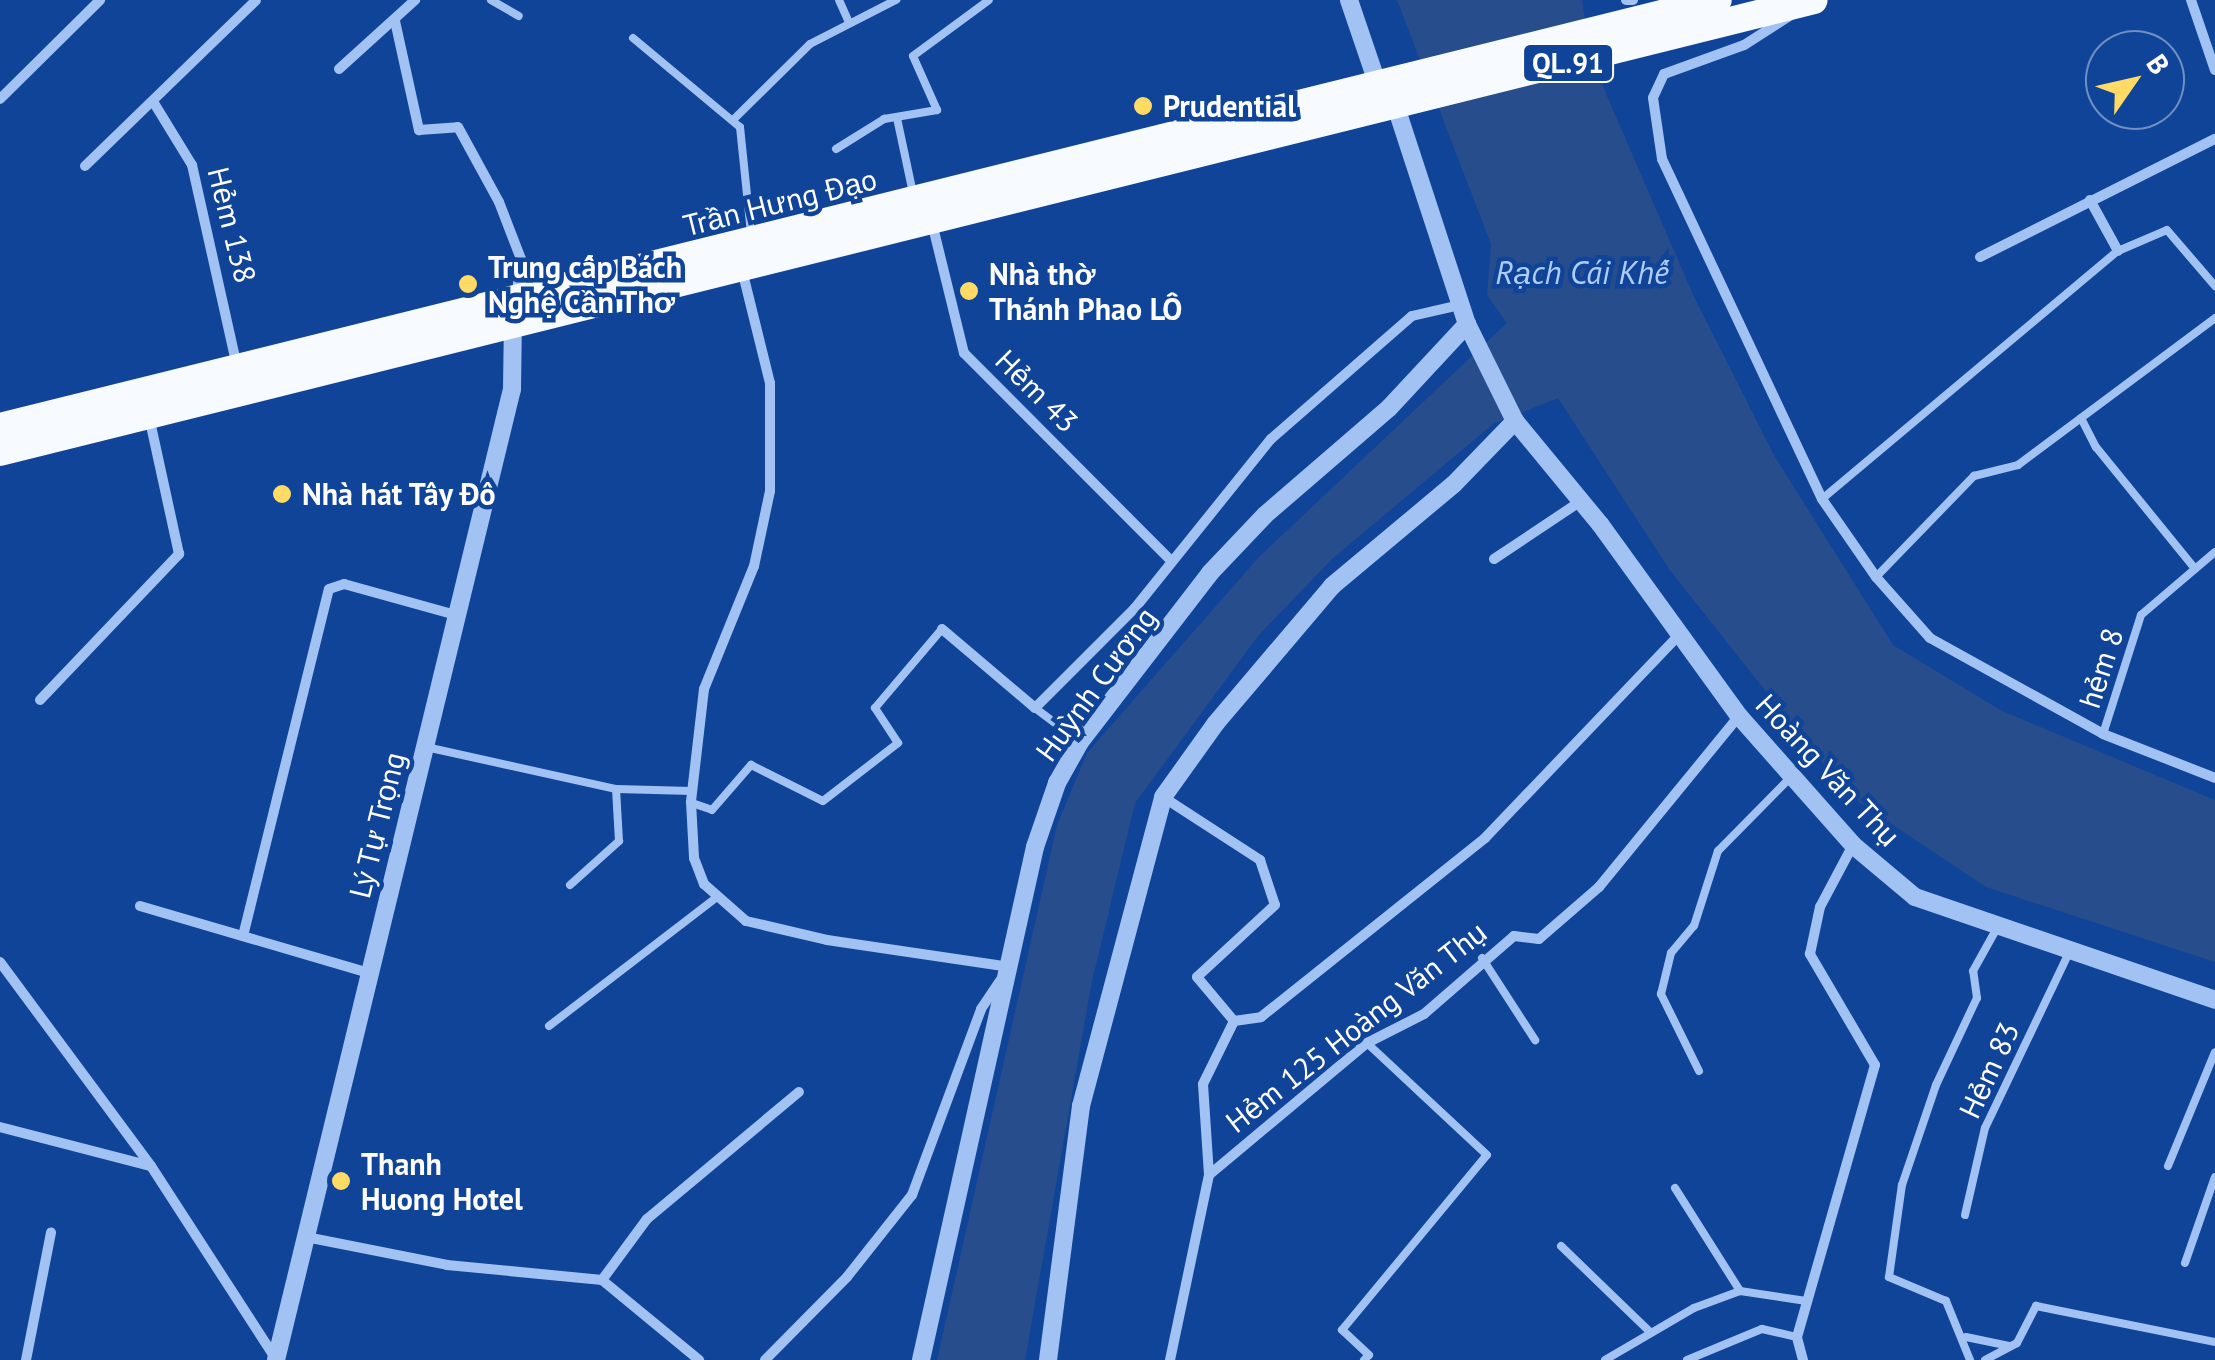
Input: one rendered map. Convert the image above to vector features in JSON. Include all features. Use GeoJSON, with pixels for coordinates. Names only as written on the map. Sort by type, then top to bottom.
{"type":"FeatureCollection","features":[{"type":"Feature","properties":{"kind":"highway","name":"QL.91"},"geometry":{"type":"LineString","coordinates":[[1392,92],[1729,9],[1808,2]]}},
{"type":"Feature","properties":{"kind":"highway","name":"Trần Hưng Đạo"},"geometry":{"type":"LineString","coordinates":[[0,452],[514,313],[1392,92]]}},
{"type":"Feature","properties":{"kind":"highway","name":"Trần Hưng Đạo"},"geometry":{"type":"LineString","coordinates":[[0,427],[238,368],[514,313]]}},
{"type":"Feature","properties":{"kind":"street"},"geometry":{"type":"LineString","coordinates":[[0,99],[100,0]]}},
{"type":"Feature","properties":{"kind":"street"},"geometry":{"type":"LineString","coordinates":[[85,166],[256,0]]}},
{"type":"Feature","properties":{"kind":"street"},"geometry":{"type":"LineString","coordinates":[[339,69],[415,0]]}},
{"type":"Feature","properties":{"kind":"street"},"geometry":{"type":"LineString","coordinates":[[1349,0],[1392,92],[1466,303],[1467,324]]}},
{"type":"Feature","properties":{"kind":"street"},"geometry":{"type":"LineString","coordinates":[[2191,0],[2215,70]]}},
{"type":"Feature","properties":{"kind":"street"},"geometry":{"type":"LineString","coordinates":[[1808,2],[1778,28],[1664,74],[1654,98],[1662,159],[1822,499],[1876,577],[1930,638],[2102,734],[2215,778]]}},
{"type":"Feature","properties":{"kind":"street"},"geometry":{"type":"LineString","coordinates":[[396,21],[420,130],[458,126],[499,202],[521,259],[514,313]]}},
{"type":"Feature","properties":{"kind":"street","name":"Hẻm 138"},"geometry":{"type":"LineString","coordinates":[[154,103],[192,165],[238,368]]}},
{"type":"Feature","properties":{"kind":"street"},"geometry":{"type":"LineString","coordinates":[[1980,257],[2215,139]]}},
{"type":"Feature","properties":{"kind":"street"},"geometry":{"type":"LineString","coordinates":[[2090,200],[2118,251]]}},
{"type":"Feature","properties":{"kind":"street","name":"Hẻm 43"},"geometry":{"type":"LineString","coordinates":[[924,212],[964,353],[1170,560]]}},
{"type":"Feature","properties":{"kind":"street"},"geometry":{"type":"LineString","coordinates":[[747,255],[770,383],[770,491],[754,566],[704,689],[692,797],[694,858],[704,884],[746,921],[827,940],[1011,966],[982,1009],[912,1195],[848,1276],[765,1360]]}},
{"type":"Feature","properties":{"kind":"street"},"geometry":{"type":"LineString","coordinates":[[942,630],[1035,708],[1136,608],[1170,560],[1271,439],[1412,316],[1466,303]]}},
{"type":"Feature","properties":{"kind":"street","name":"Lý Tự Trọng"},"geometry":{"type":"LineString","coordinates":[[276,1360],[512,389],[514,313]]}},
{"type":"Feature","properties":{"kind":"street","name":"Hoàng Văn Thụ"},"geometry":{"type":"LineString","coordinates":[[1467,324],[1515,421],[1581,501],[1739,716],[1852,845],[1915,897],[2215,1000]]}},
{"type":"Feature","properties":{"kind":"street","name":"Huỳnh Cương"},"geometry":{"type":"LineString","coordinates":[[921,1360],[1035,847],[1057,783],[1080,742],[1232,550],[1388,408],[1467,324]]}},
{"type":"Feature","properties":{"kind":"street"},"geometry":{"type":"LineString","coordinates":[[40,700],[179,554],[148,415]]}},
{"type":"Feature","properties":{"kind":"street"},"geometry":{"type":"LineString","coordinates":[[1048,1360],[1081,1106],[1163,797],[1216,722],[1332,586],[1454,484],[1515,421]]}},
{"type":"Feature","properties":{"kind":"street"},"geometry":{"type":"LineString","coordinates":[[1494,559],[1581,501]]}},
{"type":"Feature","properties":{"kind":"street"},"geometry":{"type":"LineString","coordinates":[[243,936],[329,590],[344,584],[456,615]]}},
{"type":"Feature","properties":{"kind":"street"},"geometry":{"type":"LineString","coordinates":[[1234,1021],[1261,1017],[1485,838],[1680,633]]}},
{"type":"Feature","properties":{"kind":"street","name":"Hẻm 125 Hoàng Văn Thụ"},"geometry":{"type":"LineString","coordinates":[[1209,1175],[1367,1043],[1424,1014],[1482,958],[1514,936],[1539,938],[1598,887],[1739,716]]}},
{"type":"Feature","properties":{"kind":"street"},"geometry":{"type":"LineString","coordinates":[[1163,797],[1260,860],[1275,905],[1197,978],[1234,1021]]}},
{"type":"Feature","properties":{"kind":"street"},"geometry":{"type":"LineString","coordinates":[[1803,1360],[1797,1336],[1875,1065],[1810,954],[1820,906],[1852,845]]}},
{"type":"Feature","properties":{"kind":"street"},"geometry":{"type":"LineString","coordinates":[[140,906],[369,972]]}},
{"type":"Feature","properties":{"kind":"street"},"geometry":{"type":"LineString","coordinates":[[0,962],[151,1166],[276,1360]]}},
{"type":"Feature","properties":{"kind":"street"},"geometry":{"type":"LineString","coordinates":[[1170,1360],[1209,1175],[1203,1084],[1234,1021]]}},
{"type":"Feature","properties":{"kind":"street"},"geometry":{"type":"LineString","coordinates":[[602,1280],[647,1220],[799,1092]]}},
{"type":"Feature","properties":{"kind":"street"},"geometry":{"type":"LineString","coordinates":[[0,1127],[151,1166]]}},
{"type":"Feature","properties":{"kind":"street"},"geometry":{"type":"LineString","coordinates":[[26,1360],[51,1232]]}},
{"type":"Feature","properties":{"kind":"street"},"geometry":{"type":"LineString","coordinates":[[305,1236],[447,1265],[602,1280],[698,1360]]}},
{"type":"Feature","properties":{"kind":"lane"},"geometry":{"type":"LineString","coordinates":[[490,0],[519,16]]}},
{"type":"Feature","properties":{"kind":"lane"},"geometry":{"type":"LineString","coordinates":[[839,0],[849,22]]}},
{"type":"Feature","properties":{"kind":"lane"},"geometry":{"type":"LineString","coordinates":[[733,120],[810,44],[896,0]]}},
{"type":"Feature","properties":{"kind":"lane"},"geometry":{"type":"LineString","coordinates":[[836,149],[873,124],[937,110],[913,56],[989,0]]}},
{"type":"Feature","properties":{"kind":"lane"},"geometry":{"type":"LineString","coordinates":[[633,38],[733,120],[743,140],[747,255]]}},
{"type":"Feature","properties":{"kind":"lane"},"geometry":{"type":"LineString","coordinates":[[897,118],[924,212]]}},
{"type":"Feature","properties":{"kind":"lane"},"geometry":{"type":"LineString","coordinates":[[1822,499],[2118,251],[2167,230],[2215,286]]}},
{"type":"Feature","properties":{"kind":"lane"},"geometry":{"type":"LineString","coordinates":[[1876,577],[1974,476],[2018,464],[2215,318]]}},
{"type":"Feature","properties":{"kind":"lane"},"geometry":{"type":"LineString","coordinates":[[2081,418],[2112,470],[2195,569],[2215,552]]}},
{"type":"Feature","properties":{"kind":"lane","name":"hẻm 8"},"geometry":{"type":"LineString","coordinates":[[2102,734],[2142,616],[2195,569]]}},
{"type":"Feature","properties":{"kind":"lane"},"geometry":{"type":"LineString","coordinates":[[424,746],[616,789],[692,797],[712,810],[751,766],[823,802],[898,743],[875,708],[942,630]]}},
{"type":"Feature","properties":{"kind":"lane"},"geometry":{"type":"LineString","coordinates":[[1035,708],[1080,742]]}},
{"type":"Feature","properties":{"kind":"lane"},"geometry":{"type":"LineString","coordinates":[[1700,1071],[1661,994],[1671,953],[1694,926],[1718,851],[1792,777]]}},
{"type":"Feature","properties":{"kind":"lane"},"geometry":{"type":"LineString","coordinates":[[570,885],[619,841],[616,789]]}},
{"type":"Feature","properties":{"kind":"lane"},"geometry":{"type":"LineString","coordinates":[[549,1026],[717,897]]}},
{"type":"Feature","properties":{"kind":"lane"},"geometry":{"type":"LineString","coordinates":[[1970,1360],[1966,1337],[1946,1302],[1889,1277],[1902,1185],[1936,1085],[1977,998],[1974,971],[1998,926]]}},
{"type":"Feature","properties":{"kind":"lane","name":"Hẻm 83"},"geometry":{"type":"LineString","coordinates":[[1966,1215],[1985,1128],[2071,949]]}},
{"type":"Feature","properties":{"kind":"lane"},"geometry":{"type":"LineString","coordinates":[[1482,958],[1535,1040]]}},
{"type":"Feature","properties":{"kind":"lane"},"geometry":{"type":"LineString","coordinates":[[1364,1360],[1369,1355],[1342,1330],[1486,1154],[1367,1043]]}},
{"type":"Feature","properties":{"kind":"lane"},"geometry":{"type":"LineString","coordinates":[[2168,1166],[2215,1052]]}},
{"type":"Feature","properties":{"kind":"lane"},"geometry":{"type":"LineString","coordinates":[[2185,1263],[2215,1177]]}},
{"type":"Feature","properties":{"kind":"lane"},"geometry":{"type":"LineString","coordinates":[[1675,1188],[1740,1291]]}},
{"type":"Feature","properties":{"kind":"lane"},"geometry":{"type":"LineString","coordinates":[[1561,1246],[1650,1332]]}},
{"type":"Feature","properties":{"kind":"lane"},"geometry":{"type":"LineString","coordinates":[[1605,1360],[1650,1332],[1740,1291],[1806,1301]]}},
{"type":"Feature","properties":{"kind":"lane"},"geometry":{"type":"LineString","coordinates":[[1985,1360],[2012,1346],[2036,1306],[2215,1342]]}},
{"type":"Feature","properties":{"kind":"lane"},"geometry":{"type":"LineString","coordinates":[[1687,1360],[1762,1328],[1797,1336]]}},
{"type":"Feature","properties":{"kind":"lane"},"geometry":{"type":"LineString","coordinates":[[1966,1337],[2012,1346]]}},
{"type":"Feature","properties":{"kind":"water","name":"Rạch Cái Khế"},"geometry":{"type":"Polygon","coordinates":[[[1397,0],[1582,0],[1591,59],[1694,297],[1775,457],[1893,645],[2002,711],[2215,800],[2215,962],[1986,887],[1848,795],[1669,569],[1558,398],[1493,424],[1332,559],[1258,636],[1135,803],[1092,981],[1025,1360],[937,1360],[1057,825],[1087,753],[1259,557],[1507,323],[1487,295],[1491,244],[1397,0]]]}},
{"type":"Feature","properties":{"kind":"place","name":"Prudential"},"geometry":{"type":"Point","coordinates":[1143,106]}},
{"type":"Feature","properties":{"kind":"place","name":"Trung cấp Bách Nghệ Cần Thơ"},"geometry":{"type":"Point","coordinates":[468,284]}},
{"type":"Feature","properties":{"kind":"place","name":"Nhà thờ Thánh Phao LÔ"},"geometry":{"type":"Point","coordinates":[969,291]}},
{"type":"Feature","properties":{"kind":"place","name":"Nhà hát Tây Đô"},"geometry":{"type":"Point","coordinates":[282,494]}},
{"type":"Feature","properties":{"kind":"place","name":"Thanh Huong Hotel"},"geometry":{"type":"Point","coordinates":[341,1181]}}]}
